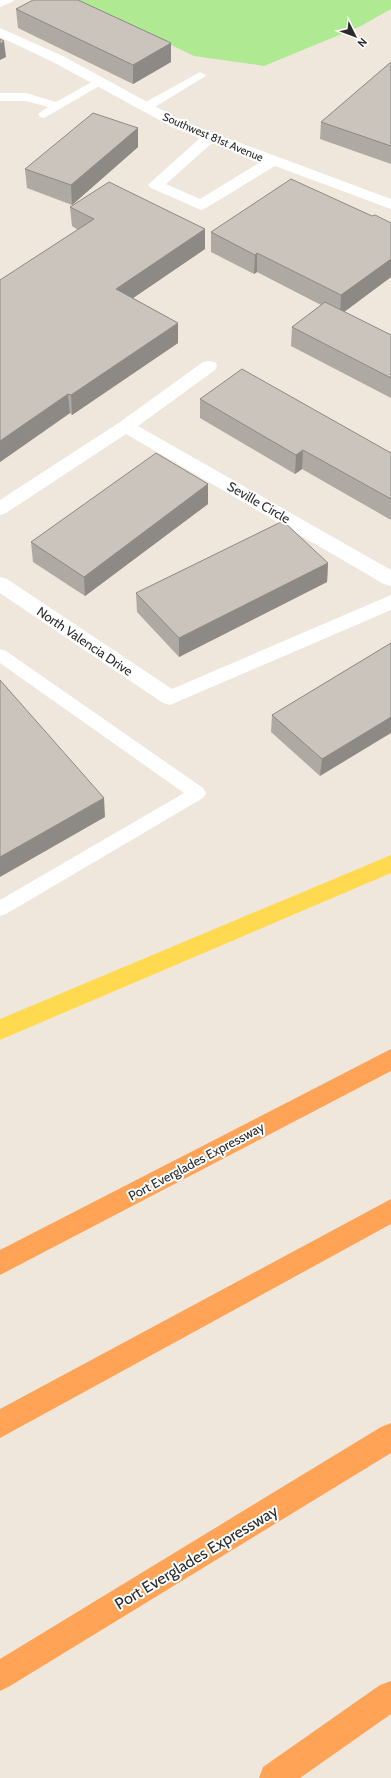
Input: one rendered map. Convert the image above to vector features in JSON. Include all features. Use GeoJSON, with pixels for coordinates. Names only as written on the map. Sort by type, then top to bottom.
{"type":"FeatureCollection","features":[{"type":"Feature","properties":{"kind":"highway","name":"Port Everglades Expressway"},"geometry":{"type":"LineString","coordinates":[[0,1263],[391,1059]]}},
{"type":"Feature","properties":{"kind":"highway"},"geometry":{"type":"LineString","coordinates":[[0,1424],[391,1211]]}},
{"type":"Feature","properties":{"kind":"highway","name":"Port Everglades Expressway"},"geometry":{"type":"LineString","coordinates":[[0,1676],[391,1437]]}},
{"type":"Feature","properties":{"kind":"highway"},"geometry":{"type":"LineString","coordinates":[[274,1778],[391,1696]]}},
{"type":"Feature","properties":{"kind":"main road"},"geometry":{"type":"LineString","coordinates":[[0,1030],[391,864]]}},
{"type":"Feature","properties":{"kind":"street","name":"Southwest 81st Avenue"},"geometry":{"type":"LineString","coordinates":[[0,32],[58,59],[180,125],[391,204]]}},
{"type":"Feature","properties":{"kind":"street"},"geometry":{"type":"LineString","coordinates":[[210,137],[156,185],[201,205],[273,161]]}},
{"type":"Feature","properties":{"kind":"street"},"geometry":{"type":"LineString","coordinates":[[0,509],[126,426],[210,366]]}},
{"type":"Feature","properties":{"kind":"street","name":"Seville Circle"},"geometry":{"type":"LineString","coordinates":[[126,426],[391,579]]}},
{"type":"Feature","properties":{"kind":"street","name":"North Valencia Drive"},"geometry":{"type":"LineString","coordinates":[[0,584],[170,698],[391,602]]}},
{"type":"Feature","properties":{"kind":"lane"},"geometry":{"type":"LineString","coordinates":[[0,4],[8,0]]}},
{"type":"Feature","properties":{"kind":"lane"},"geometry":{"type":"LineString","coordinates":[[146,107],[200,75]]}},
{"type":"Feature","properties":{"kind":"lane"},"geometry":{"type":"LineString","coordinates":[[44,114],[99,82]]}},
{"type":"Feature","properties":{"kind":"lane"},"geometry":{"type":"LineString","coordinates":[[0,97],[26,96],[58,106]]}},
{"type":"Feature","properties":{"kind":"lane"},"geometry":{"type":"LineString","coordinates":[[0,655],[197,793],[0,909]]}},
{"type":"Feature","properties":{"kind":"green space"},"geometry":{"type":"Polygon","coordinates":[[[78,0],[391,0],[391,9],[361,26],[264,66],[194,56],[78,0]]]}},
{"type":"Feature","properties":{"kind":"building"},"geometry":{"type":"Polygon","coordinates":[[[33,0],[78,0],[171,43],[133,65],[16,9],[33,0]]]}},
{"type":"Feature","properties":{"kind":"building"},"geometry":{"type":"Polygon","coordinates":[[[391,62],[391,146],[321,122],[391,62]]]}},
{"type":"Feature","properties":{"kind":"building"},"geometry":{"type":"Polygon","coordinates":[[[93,113],[138,128],[71,185],[25,169],[93,113]]]}},
{"type":"Feature","properties":{"kind":"building"},"geometry":{"type":"Polygon","coordinates":[[[291,179],[372,216],[375,215],[391,223],[391,259],[341,295],[257,253],[255,255],[211,232],[291,179]]]}},
{"type":"Feature","properties":{"kind":"building"},"geometry":{"type":"Polygon","coordinates":[[[109,182],[205,229],[116,289],[178,323],[71,395],[68,394],[0,441],[0,280],[94,219],[70,207],[109,182]]]}},
{"type":"Feature","properties":{"kind":"building"},"geometry":{"type":"Polygon","coordinates":[[[325,302],[391,335],[391,378],[292,327],[325,302]]]}},
{"type":"Feature","properties":{"kind":"building"},"geometry":{"type":"Polygon","coordinates":[[[242,369],[391,453],[391,499],[303,450],[296,455],[200,399],[242,369]]]}},
{"type":"Feature","properties":{"kind":"building"},"geometry":{"type":"Polygon","coordinates":[[[156,453],[208,484],[84,577],[31,542],[156,453]]]}},
{"type":"Feature","properties":{"kind":"building"},"geometry":{"type":"Polygon","coordinates":[[[283,521],[328,563],[179,638],[136,593],[283,521]]]}},
{"type":"Feature","properties":{"kind":"building"},"geometry":{"type":"Polygon","coordinates":[[[391,643],[391,717],[322,759],[272,715],[391,643]]]}},
{"type":"Feature","properties":{"kind":"building"},"geometry":{"type":"Polygon","coordinates":[[[0,680],[104,798],[0,857],[0,680]]]}}]}
